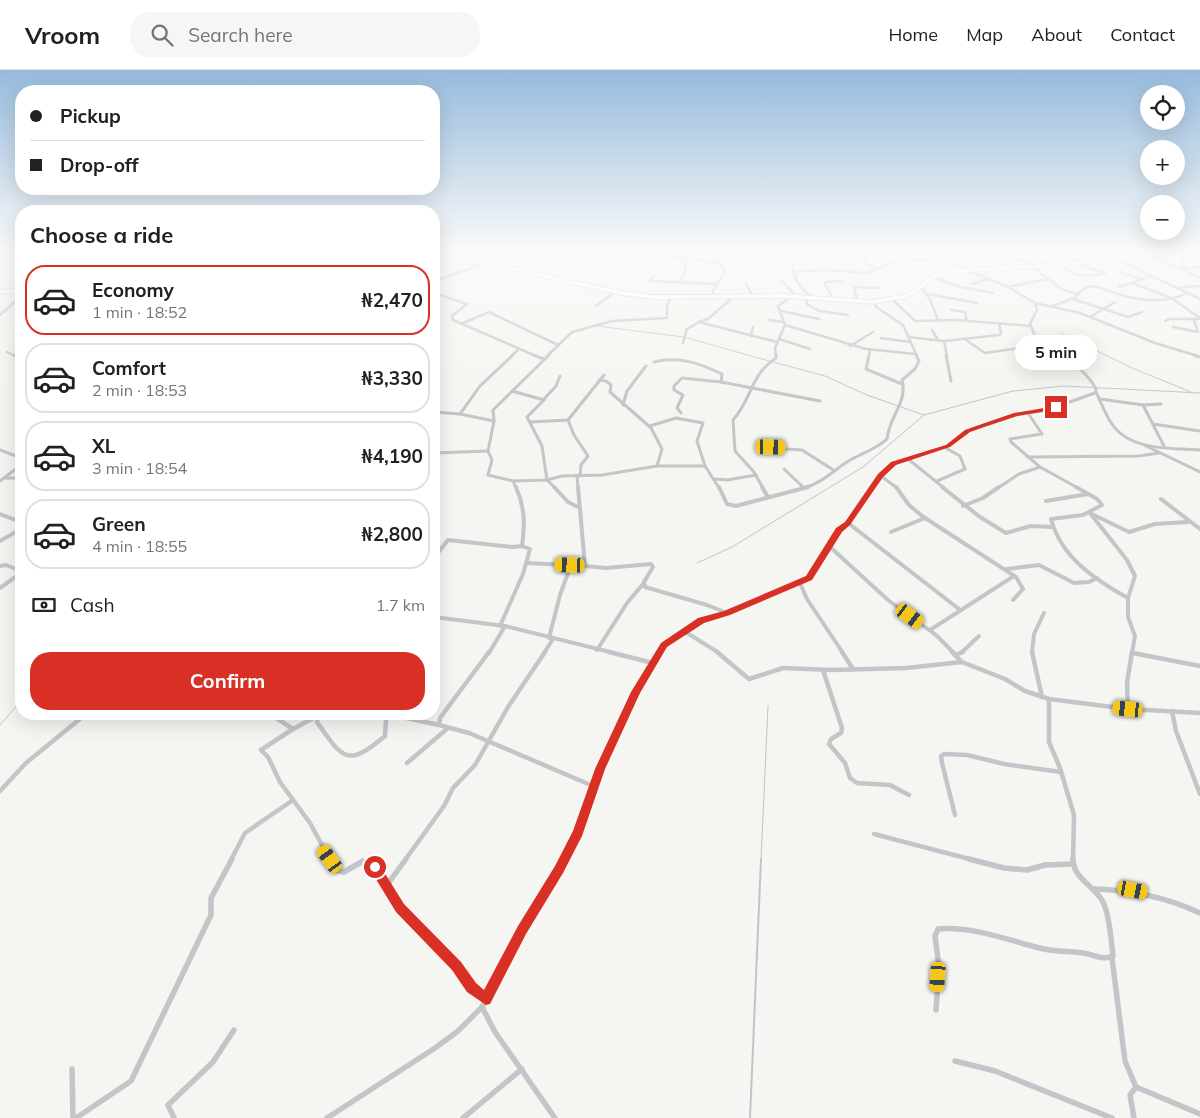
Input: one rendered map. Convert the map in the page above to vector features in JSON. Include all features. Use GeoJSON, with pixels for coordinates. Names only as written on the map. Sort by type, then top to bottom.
{"type":"FeatureCollection","features":[{"type":"Feature","properties":{"kind":"main road"},"geometry":{"type":"LineString","coordinates":[[833,299],[878,302],[897,299]]}},
{"type":"Feature","properties":{"kind":"street"},"geometry":{"type":"LineString","coordinates":[[452,299],[467,304],[452,316],[462,324],[518,350],[544,359]]}},
{"type":"Feature","properties":{"kind":"street"},"geometry":{"type":"LineString","coordinates":[[596,306],[606,299]]}},
{"type":"Feature","properties":{"kind":"street"},"geometry":{"type":"LineString","coordinates":[[670,299],[667,306],[667,318],[612,321],[595,325],[572,332],[558,344],[493,410],[494,420],[488,451],[492,460],[488,475],[513,481],[547,480],[602,475],[656,466],[705,466]]}},
{"type":"Feature","properties":{"kind":"street"},"geometry":{"type":"LineString","coordinates":[[683,343],[683,334],[688,326],[708,319],[731,299]]}},
{"type":"Feature","properties":{"kind":"street"},"geometry":{"type":"LineString","coordinates":[[768,497],[756,475],[739,458],[734,448],[733,420],[743,408],[750,387],[760,368],[776,358],[778,340],[785,323],[779,304],[787,299]]}},
{"type":"Feature","properties":{"kind":"street"},"geometry":{"type":"LineString","coordinates":[[808,299],[807,304],[819,310],[848,316]]}},
{"type":"Feature","properties":{"kind":"street"},"geometry":{"type":"LineString","coordinates":[[928,299],[938,320]]}},
{"type":"Feature","properties":{"kind":"street"},"geometry":{"type":"LineString","coordinates":[[954,299],[977,303]]}},
{"type":"Feature","properties":{"kind":"street"},"geometry":{"type":"LineString","coordinates":[[1028,299],[1035,303],[1090,317],[1155,343],[1200,357]]}},
{"type":"Feature","properties":{"kind":"street"},"geometry":{"type":"LineString","coordinates":[[1051,306],[1071,299]]}},
{"type":"Feature","properties":{"kind":"street"},"geometry":{"type":"LineString","coordinates":[[1076,299],[1128,317],[1142,312]]}},
{"type":"Feature","properties":{"kind":"street"},"geometry":{"type":"LineString","coordinates":[[1158,299],[1175,300],[1200,319]]}},
{"type":"Feature","properties":{"kind":"street"},"geometry":{"type":"LineString","coordinates":[[893,300],[912,320],[967,321],[1031,326]]}},
{"type":"Feature","properties":{"kind":"street"},"geometry":{"type":"LineString","coordinates":[[0,315],[15,301]]}},
{"type":"Feature","properties":{"kind":"street"},"geometry":{"type":"LineString","coordinates":[[650,427],[663,420],[692,418],[703,423],[704,425],[697,440],[705,466],[715,479],[717,489],[729,505],[744,505],[804,488],[820,481],[851,459],[869,452],[887,439],[888,426],[895,411],[900,407],[904,378],[914,369],[919,361],[902,324],[876,307],[878,302]]}},
{"type":"Feature","properties":{"kind":"street"},"geometry":{"type":"LineString","coordinates":[[1090,317],[1115,302]]}},
{"type":"Feature","properties":{"kind":"street"},"geometry":{"type":"LineString","coordinates":[[1035,303],[1037,310],[1030,321],[1038,343],[1070,361],[1095,389],[1115,428],[1126,438],[1200,472]]}},
{"type":"Feature","properties":{"kind":"street"},"geometry":{"type":"LineString","coordinates":[[951,310],[966,313],[967,321]]}},
{"type":"Feature","properties":{"kind":"street"},"geometry":{"type":"LineString","coordinates":[[781,311],[819,319]]}},
{"type":"Feature","properties":{"kind":"street"},"geometry":{"type":"LineString","coordinates":[[462,324],[489,312],[558,344]]}},
{"type":"Feature","properties":{"kind":"street"},"geometry":{"type":"LineString","coordinates":[[1165,321],[1169,319],[1200,319]]}},
{"type":"Feature","properties":{"kind":"street"},"geometry":{"type":"LineString","coordinates":[[769,320],[785,323],[850,346],[893,354],[916,354]]}},
{"type":"Feature","properties":{"kind":"street"},"geometry":{"type":"LineString","coordinates":[[1173,327],[1198,332],[1194,320]]}},
{"type":"Feature","properties":{"kind":"street"},"geometry":{"type":"LineString","coordinates":[[699,322],[810,349]]}},
{"type":"Feature","properties":{"kind":"street"},"geometry":{"type":"LineString","coordinates":[[908,337],[966,340],[1000,335],[998,323]]}},
{"type":"Feature","properties":{"kind":"street"},"geometry":{"type":"LineString","coordinates":[[751,336],[753,327]]}},
{"type":"Feature","properties":{"kind":"street"},"geometry":{"type":"LineString","coordinates":[[932,330],[938,340]]}},
{"type":"Feature","properties":{"kind":"street"},"geometry":{"type":"LineString","coordinates":[[850,346],[873,332]]}},
{"type":"Feature","properties":{"kind":"street"},"geometry":{"type":"LineString","coordinates":[[882,338],[910,342]]}},
{"type":"Feature","properties":{"kind":"street"},"geometry":{"type":"LineString","coordinates":[[944,340],[951,381]]}},
{"type":"Feature","properties":{"kind":"street"},"geometry":{"type":"LineString","coordinates":[[966,340],[980,352],[986,353],[1026,347],[1048,348]]}},
{"type":"Feature","properties":{"kind":"street"},"geometry":{"type":"LineString","coordinates":[[460,414],[480,386],[518,350]]}},
{"type":"Feature","properties":{"kind":"street"},"geometry":{"type":"LineString","coordinates":[[870,350],[866,369],[902,384]]}},
{"type":"Feature","properties":{"kind":"street"},"geometry":{"type":"LineString","coordinates":[[7,352],[15,356]]}},
{"type":"Feature","properties":{"kind":"street"},"geometry":{"type":"LineString","coordinates":[[654,362],[672,358],[698,362],[706,369],[722,374],[722,382]]}},
{"type":"Feature","properties":{"kind":"street"},"geometry":{"type":"LineString","coordinates":[[623,405],[626,391],[646,366]]}},
{"type":"Feature","properties":{"kind":"street"},"geometry":{"type":"LineString","coordinates":[[530,422],[568,420],[604,375]]}},
{"type":"Feature","properties":{"kind":"street"},"geometry":{"type":"LineString","coordinates":[[560,376],[556,386],[528,415],[542,446],[542,457],[547,480],[568,502],[578,506]]}},
{"type":"Feature","properties":{"kind":"street"},"geometry":{"type":"LineString","coordinates":[[681,413],[677,408],[683,395],[673,389],[682,378],[722,382],[820,401]]}},
{"type":"Feature","properties":{"kind":"street"},"geometry":{"type":"LineString","coordinates":[[599,380],[606,381],[611,385],[610,392],[650,427],[661,446],[662,459],[656,466]]}},
{"type":"Feature","properties":{"kind":"street"},"geometry":{"type":"LineString","coordinates":[[326,1118],[435,1048],[458,1031],[482,1007],[522,930],[574,841],[594,786],[636,692],[664,645],[701,620],[727,613],[809,578],[839,530],[848,523],[880,476],[894,463],[944,448],[968,431],[1011,416],[1066,404],[1095,389]]}},
{"type":"Feature","properties":{"kind":"street"},"geometry":{"type":"LineString","coordinates":[[512,391],[544,399]]}},
{"type":"Feature","properties":{"kind":"street"},"geometry":{"type":"LineString","coordinates":[[1100,399],[1143,405],[1161,404]]}},
{"type":"Feature","properties":{"kind":"street"},"geometry":{"type":"LineString","coordinates":[[1143,405],[1164,446]]}},
{"type":"Feature","properties":{"kind":"street"},"geometry":{"type":"LineString","coordinates":[[440,412],[494,420]]}},
{"type":"Feature","properties":{"kind":"street"},"geometry":{"type":"LineString","coordinates":[[1028,413],[1042,434],[1010,440],[1040,467],[1102,504],[1090,513],[1052,518],[1052,527],[1068,554],[1096,578],[1128,598]]}},
{"type":"Feature","properties":{"kind":"street"},"geometry":{"type":"LineString","coordinates":[[568,420],[574,435],[588,456],[581,465],[578,476],[578,506],[585,566]]}},
{"type":"Feature","properties":{"kind":"street"},"geometry":{"type":"LineString","coordinates":[[1153,424],[1200,432]]}},
{"type":"Feature","properties":{"kind":"street"},"geometry":{"type":"LineString","coordinates":[[1143,445],[1200,450]]}},
{"type":"Feature","properties":{"kind":"street"},"geometry":{"type":"LineString","coordinates":[[770,448],[802,450],[835,471]]}},
{"type":"Feature","properties":{"kind":"street"},"geometry":{"type":"LineString","coordinates":[[937,480],[966,469],[960,456],[944,448]]}},
{"type":"Feature","properties":{"kind":"street"},"geometry":{"type":"LineString","coordinates":[[0,450],[15,456]]}},
{"type":"Feature","properties":{"kind":"street"},"geometry":{"type":"LineString","coordinates":[[440,453],[488,451]]}},
{"type":"Feature","properties":{"kind":"street"},"geometry":{"type":"LineString","coordinates":[[1027,456],[1140,456],[1159,453]]}},
{"type":"Feature","properties":{"kind":"street"},"geometry":{"type":"LineString","coordinates":[[908,459],[937,480],[963,506],[990,525],[1009,534],[1031,526],[1052,527]]}},
{"type":"Feature","properties":{"kind":"street"},"geometry":{"type":"LineString","coordinates":[[963,506],[976,503],[996,491],[1015,475],[1040,467]]}},
{"type":"Feature","properties":{"kind":"street"},"geometry":{"type":"LineString","coordinates":[[784,469],[804,488]]}},
{"type":"Feature","properties":{"kind":"street"},"geometry":{"type":"LineString","coordinates":[[0,481],[15,470]]}},
{"type":"Feature","properties":{"kind":"street"},"geometry":{"type":"LineString","coordinates":[[715,479],[727,480],[756,475]]}},
{"type":"Feature","properties":{"kind":"street"},"geometry":{"type":"LineString","coordinates":[[880,476],[895,484],[908,504],[925,518],[1014,576],[1024,586],[1013,600]]}},
{"type":"Feature","properties":{"kind":"street"},"geometry":{"type":"LineString","coordinates":[[4,478],[15,478]]}},
{"type":"Feature","properties":{"kind":"street"},"geometry":{"type":"LineString","coordinates":[[513,481],[523,504],[525,521],[522,546]]}},
{"type":"Feature","properties":{"kind":"street"},"geometry":{"type":"LineString","coordinates":[[1046,501],[1088,494]]}},
{"type":"Feature","properties":{"kind":"street"},"geometry":{"type":"LineString","coordinates":[[1161,499],[1188,522],[1200,529]]}},
{"type":"Feature","properties":{"kind":"street"},"geometry":{"type":"LineString","coordinates":[[1090,513],[1129,532],[1155,524],[1188,522]]}},
{"type":"Feature","properties":{"kind":"street"},"geometry":{"type":"LineString","coordinates":[[1090,513],[1097,526],[1134,572],[1134,584],[1128,598],[1128,617],[1135,636],[1127,683],[1128,709]]}},
{"type":"Feature","properties":{"kind":"street"},"geometry":{"type":"LineString","coordinates":[[0,514],[15,520]]}},
{"type":"Feature","properties":{"kind":"street"},"geometry":{"type":"LineString","coordinates":[[891,532],[925,518]]}},
{"type":"Feature","properties":{"kind":"street"},"geometry":{"type":"LineString","coordinates":[[848,523],[959,609]]}},
{"type":"Feature","properties":{"kind":"street"},"geometry":{"type":"LineString","coordinates":[[0,541],[15,532]]}},
{"type":"Feature","properties":{"kind":"street"},"geometry":{"type":"LineString","coordinates":[[440,550],[448,540],[512,547],[522,546],[530,549],[532,553],[502,626],[487,656],[440,718]]}},
{"type":"Feature","properties":{"kind":"street"},"geometry":{"type":"LineString","coordinates":[[829,546],[888,600],[930,630],[962,662],[998,675],[1025,691],[1049,698],[1128,709],[1200,713]]}},
{"type":"Feature","properties":{"kind":"street"},"geometry":{"type":"LineString","coordinates":[[527,563],[606,568],[651,564],[652,568],[643,584],[627,603],[598,650]]}},
{"type":"Feature","properties":{"kind":"street"},"geometry":{"type":"LineString","coordinates":[[0,566],[6,565],[15,569]]}},
{"type":"Feature","properties":{"kind":"street"},"geometry":{"type":"LineString","coordinates":[[387,885],[444,806],[453,788],[475,765],[551,638],[562,588],[570,565]]}},
{"type":"Feature","properties":{"kind":"street"},"geometry":{"type":"LineString","coordinates":[[1006,569],[1039,565],[1049,572],[1077,584],[1096,578]]}},
{"type":"Feature","properties":{"kind":"street"},"geometry":{"type":"LineString","coordinates":[[930,630],[959,609],[997,590],[1014,576]]}},
{"type":"Feature","properties":{"kind":"street"},"geometry":{"type":"LineString","coordinates":[[0,588],[15,577]]}},
{"type":"Feature","properties":{"kind":"street"},"geometry":{"type":"LineString","coordinates":[[800,583],[807,599],[853,669]]}},
{"type":"Feature","properties":{"kind":"street"},"geometry":{"type":"LineString","coordinates":[[643,584],[647,588],[668,596],[717,608],[727,613]]}},
{"type":"Feature","properties":{"kind":"street"},"geometry":{"type":"LineString","coordinates":[[1042,696],[1032,653],[1032,638],[1034,628],[1044,613]]}},
{"type":"Feature","properties":{"kind":"street"},"geometry":{"type":"LineString","coordinates":[[440,618],[502,626],[653,663]]}},
{"type":"Feature","properties":{"kind":"street"},"geometry":{"type":"LineString","coordinates":[[684,631],[723,656],[749,679],[782,668],[823,670],[906,668],[962,662]]}},
{"type":"Feature","properties":{"kind":"street"},"geometry":{"type":"LineString","coordinates":[[954,655],[962,653],[979,636]]}},
{"type":"Feature","properties":{"kind":"street"},"geometry":{"type":"LineString","coordinates":[[1133,653],[1200,666]]}},
{"type":"Feature","properties":{"kind":"street"},"geometry":{"type":"LineString","coordinates":[[823,670],[842,728],[841,733],[831,739],[829,744],[845,763],[850,778],[857,783],[890,785],[909,795]]}},
{"type":"Feature","properties":{"kind":"street"},"geometry":{"type":"LineString","coordinates":[[1049,698],[1048,742],[1061,772],[1074,815],[1073,864],[1076,873],[1094,889],[1104,903],[1114,951],[1112,958],[1126,1061],[1130,1076],[1136,1087],[1200,1114]]}},
{"type":"Feature","properties":{"kind":"street"},"geometry":{"type":"LineString","coordinates":[[1172,711],[1176,731],[1200,794]]}},
{"type":"Feature","properties":{"kind":"street"},"geometry":{"type":"LineString","coordinates":[[0,791],[26,763],[79,720]]}},
{"type":"Feature","properties":{"kind":"street"},"geometry":{"type":"LineString","coordinates":[[279,720],[293,730]]}},
{"type":"Feature","properties":{"kind":"street"},"geometry":{"type":"LineString","coordinates":[[312,720],[261,750],[310,823],[335,870],[344,872],[363,861],[369,863],[381,875],[400,908],[457,966],[472,987],[486,999]]}},
{"type":"Feature","properties":{"kind":"street"},"geometry":{"type":"LineString","coordinates":[[318,720],[317,722],[340,754],[348,757],[364,752],[385,736],[387,732],[386,720]]}},
{"type":"Feature","properties":{"kind":"street"},"geometry":{"type":"LineString","coordinates":[[416,720],[469,733],[594,786]]}},
{"type":"Feature","properties":{"kind":"street"},"geometry":{"type":"LineString","coordinates":[[439,725],[440,720]]}},
{"type":"Feature","properties":{"kind":"street"},"geometry":{"type":"LineString","coordinates":[[407,763],[448,728]]}},
{"type":"Feature","properties":{"kind":"street"},"geometry":{"type":"LineString","coordinates":[[955,815],[949,784],[942,766],[941,756],[944,754],[967,755],[1004,764],[1061,772]]}},
{"type":"Feature","properties":{"kind":"street"},"geometry":{"type":"LineString","coordinates":[[74,1118],[131,1081],[211,914],[210,898],[244,833],[293,800]]}},
{"type":"Feature","properties":{"kind":"street"},"geometry":{"type":"LineString","coordinates":[[874,834],[1004,868],[1027,870],[1045,864],[1073,864]]}},
{"type":"Feature","properties":{"kind":"street"},"geometry":{"type":"LineString","coordinates":[[1094,889],[1133,890],[1155,894],[1178,902],[1200,913]]}},
{"type":"Feature","properties":{"kind":"street"},"geometry":{"type":"LineString","coordinates":[[936,1010],[939,967],[935,936],[938,929],[946,927],[966,930],[1059,952],[1084,952],[1112,958]]}},
{"type":"Feature","properties":{"kind":"street"},"geometry":{"type":"LineString","coordinates":[[482,1007],[495,1032],[555,1118]]}},
{"type":"Feature","properties":{"kind":"street"},"geometry":{"type":"LineString","coordinates":[[174,1118],[168,1105],[213,1062],[234,1030]]}},
{"type":"Feature","properties":{"kind":"street"},"geometry":{"type":"LineString","coordinates":[[955,1061],[995,1071],[1112,1118]]}},
{"type":"Feature","properties":{"kind":"street"},"geometry":{"type":"LineString","coordinates":[[72,1069],[74,1118]]}},
{"type":"Feature","properties":{"kind":"street"},"geometry":{"type":"LineString","coordinates":[[464,1118],[522,1069]]}},
{"type":"Feature","properties":{"kind":"street"},"geometry":{"type":"LineString","coordinates":[[1134,1118],[1130,1095],[1136,1087]]}},
{"type":"Feature","properties":{"kind":"waterway"},"geometry":{"type":"LineString","coordinates":[[597,326],[684,337],[769,361]]}},
{"type":"Feature","properties":{"kind":"waterway"},"geometry":{"type":"LineString","coordinates":[[1060,333],[1132,368],[1191,392]]}},
{"type":"Feature","properties":{"kind":"waterway"},"geometry":{"type":"LineString","coordinates":[[773,362],[825,376],[867,395],[924,415]]}},
{"type":"Feature","properties":{"kind":"waterway"},"geometry":{"type":"LineString","coordinates":[[924,415],[1013,391],[1064,386],[1200,393]]}},
{"type":"Feature","properties":{"kind":"waterway"},"geometry":{"type":"LineString","coordinates":[[697,563],[732,547],[863,467],[924,415]]}},
{"type":"Feature","properties":{"kind":"waterway"},"geometry":{"type":"LineString","coordinates":[[761,860],[768,706]]}},
{"type":"Feature","properties":{"kind":"waterway"},"geometry":{"type":"LineString","coordinates":[[0,725],[15,708]]}},
{"type":"Feature","properties":{"kind":"waterway"},"geometry":{"type":"LineString","coordinates":[[750,1118],[761,859]]}},
{"type":"Feature","properties":{"kind":"route"},"geometry":{"type":"LineString","coordinates":[[375,867],[400,908],[457,966],[472,987],[486,999],[522,930],[559,869],[578,832],[600,769],[636,692],[660,649],[701,620],[727,613],[809,578],[839,530],[848,523],[866,496],[876,485],[880,476],[894,463],[948,446],[968,431],[982,426],[1011,416],[1056,407]]}}]}
